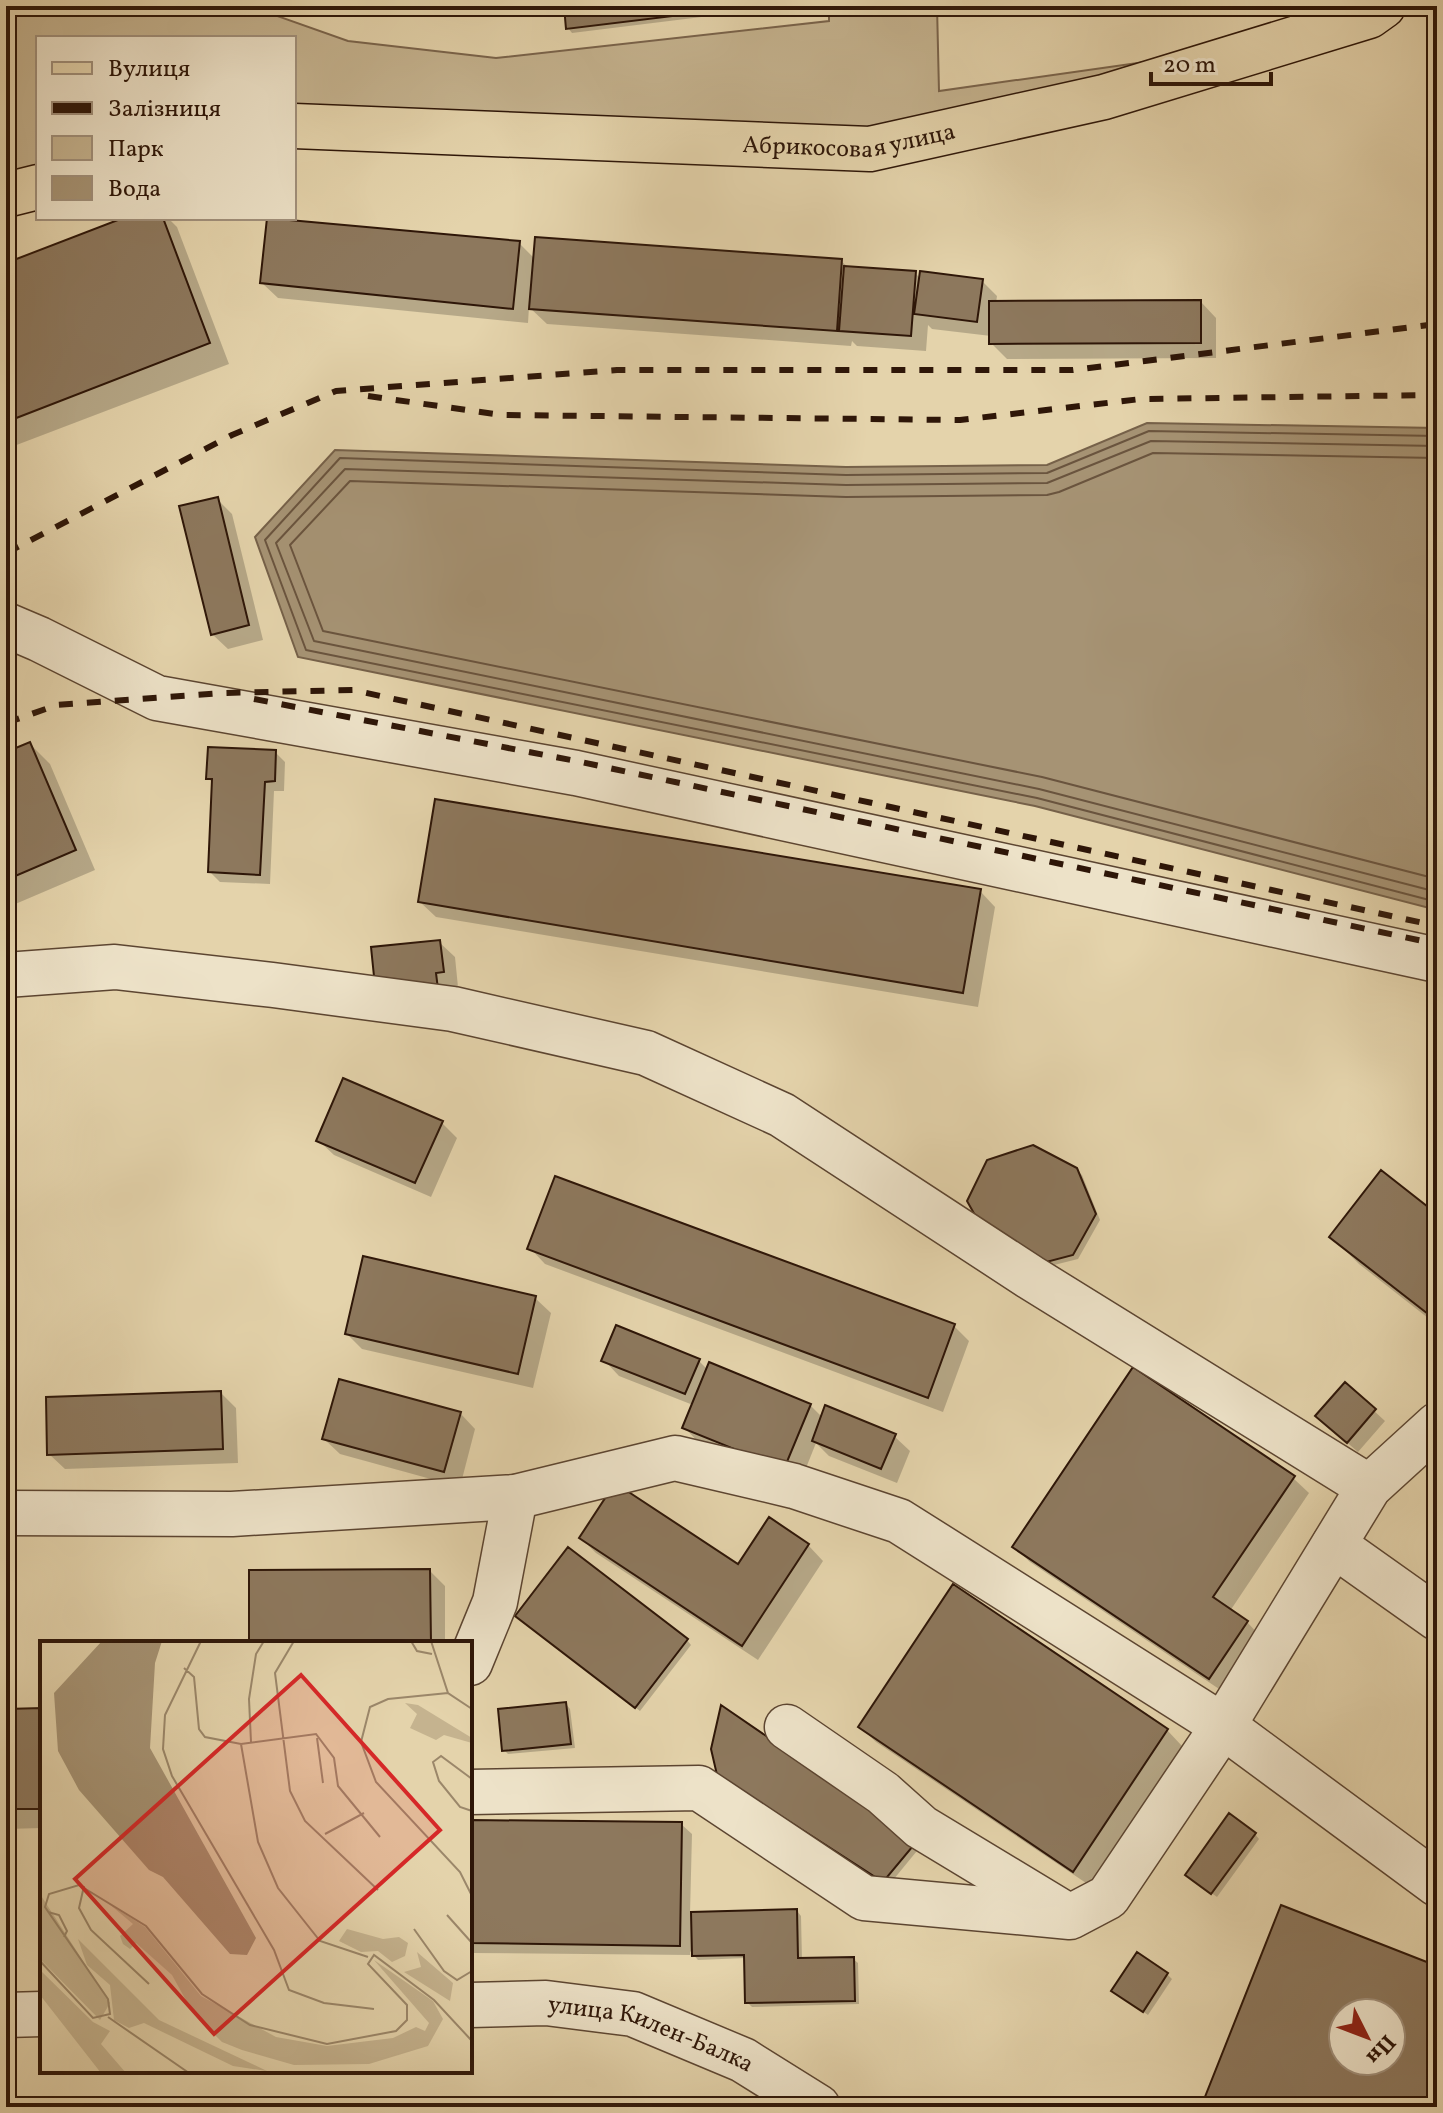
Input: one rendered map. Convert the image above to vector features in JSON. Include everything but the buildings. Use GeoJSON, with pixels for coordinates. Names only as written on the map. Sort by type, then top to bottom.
{"type":"FeatureCollection","features":[{"type":"Feature","properties":{"kind":"main road","name":"Абрикосовая улица"},"geometry":{"type":"LineString","coordinates":[[296,126],[870,149],[1104,97],[1373,9]]}},
{"type":"Feature","properties":{"kind":"main road"},"geometry":{"type":"LineString","coordinates":[[6,195],[36,188]]}},
{"type":"Feature","properties":{"kind":"street"},"geometry":{"type":"LineString","coordinates":[[6,625],[157,698],[576,773],[1437,960]]}},
{"type":"Feature","properties":{"kind":"street"},"geometry":{"type":"LineString","coordinates":[[6,975],[115,967],[273,985],[453,1009],[646,1053],[782,1115],[1030,1277],[1369,1487]]}},
{"type":"Feature","properties":{"kind":"street"},"geometry":{"type":"LineString","coordinates":[[472,1792],[699,1788],[864,1898],[1070,1917],[1108,1897],[1223,1726],[1369,1487],[1437,1425]]}},
{"type":"Feature","properties":{"kind":"street"},"geometry":{"type":"LineString","coordinates":[[6,1513],[232,1514],[515,1497],[675,1458],[794,1486],[899,1521],[1223,1726],[1437,1884]]}},
{"type":"Feature","properties":{"kind":"street"},"geometry":{"type":"LineString","coordinates":[[472,1658],[495,1602],[515,1497]]}},
{"type":"Feature","properties":{"kind":"street"},"geometry":{"type":"LineString","coordinates":[[1334,1545],[1437,1618]]}},
{"type":"Feature","properties":{"kind":"street"},"geometry":{"type":"LineString","coordinates":[[787,1727],[883,1793],[921,1827],[1070,1917]]}},
{"type":"Feature","properties":{"kind":"street","name":"улица Килен-Балка"},"geometry":{"type":"LineString","coordinates":[[472,2005],[546,2003],[633,2014],[743,2060],[818,2107]]}},
{"type":"Feature","properties":{"kind":"street"},"geometry":{"type":"LineString","coordinates":[[6,2015],[40,2014]]}},
{"type":"Feature","properties":{"kind":"green space"},"geometry":{"type":"Polygon","coordinates":[[[6,6],[249,6],[348,41],[496,58],[829,21],[829,6],[937,6],[939,91],[1166,59],[872,138],[296,113],[296,36],[36,36],[36,172],[6,180],[6,6]]]}},
{"type":"Feature","properties":{"kind":"water"},"geometry":{"type":"Polygon","coordinates":[[[1147,423],[1437,428],[1437,910],[1035,806],[298,657],[255,537],[335,450],[846,467],[1047,465],[1147,423]]]}},
{"type":"Feature","properties":{"kind":"railway"},"geometry":{"type":"LineString","coordinates":[[6,553],[232,435],[336,391],[617,370],[1073,370],[1437,324]]}},
{"type":"Feature","properties":{"kind":"railway"},"geometry":{"type":"LineString","coordinates":[[368,396],[502,415],[960,420],[1141,399],[1437,395]]}},
{"type":"Feature","properties":{"kind":"railway"},"geometry":{"type":"LineString","coordinates":[[6,723],[57,705],[222,693],[353,690],[1437,926]]}},
{"type":"Feature","properties":{"kind":"railway"},"geometry":{"type":"LineString","coordinates":[[254,699],[581,762],[1437,944]]}}]}
